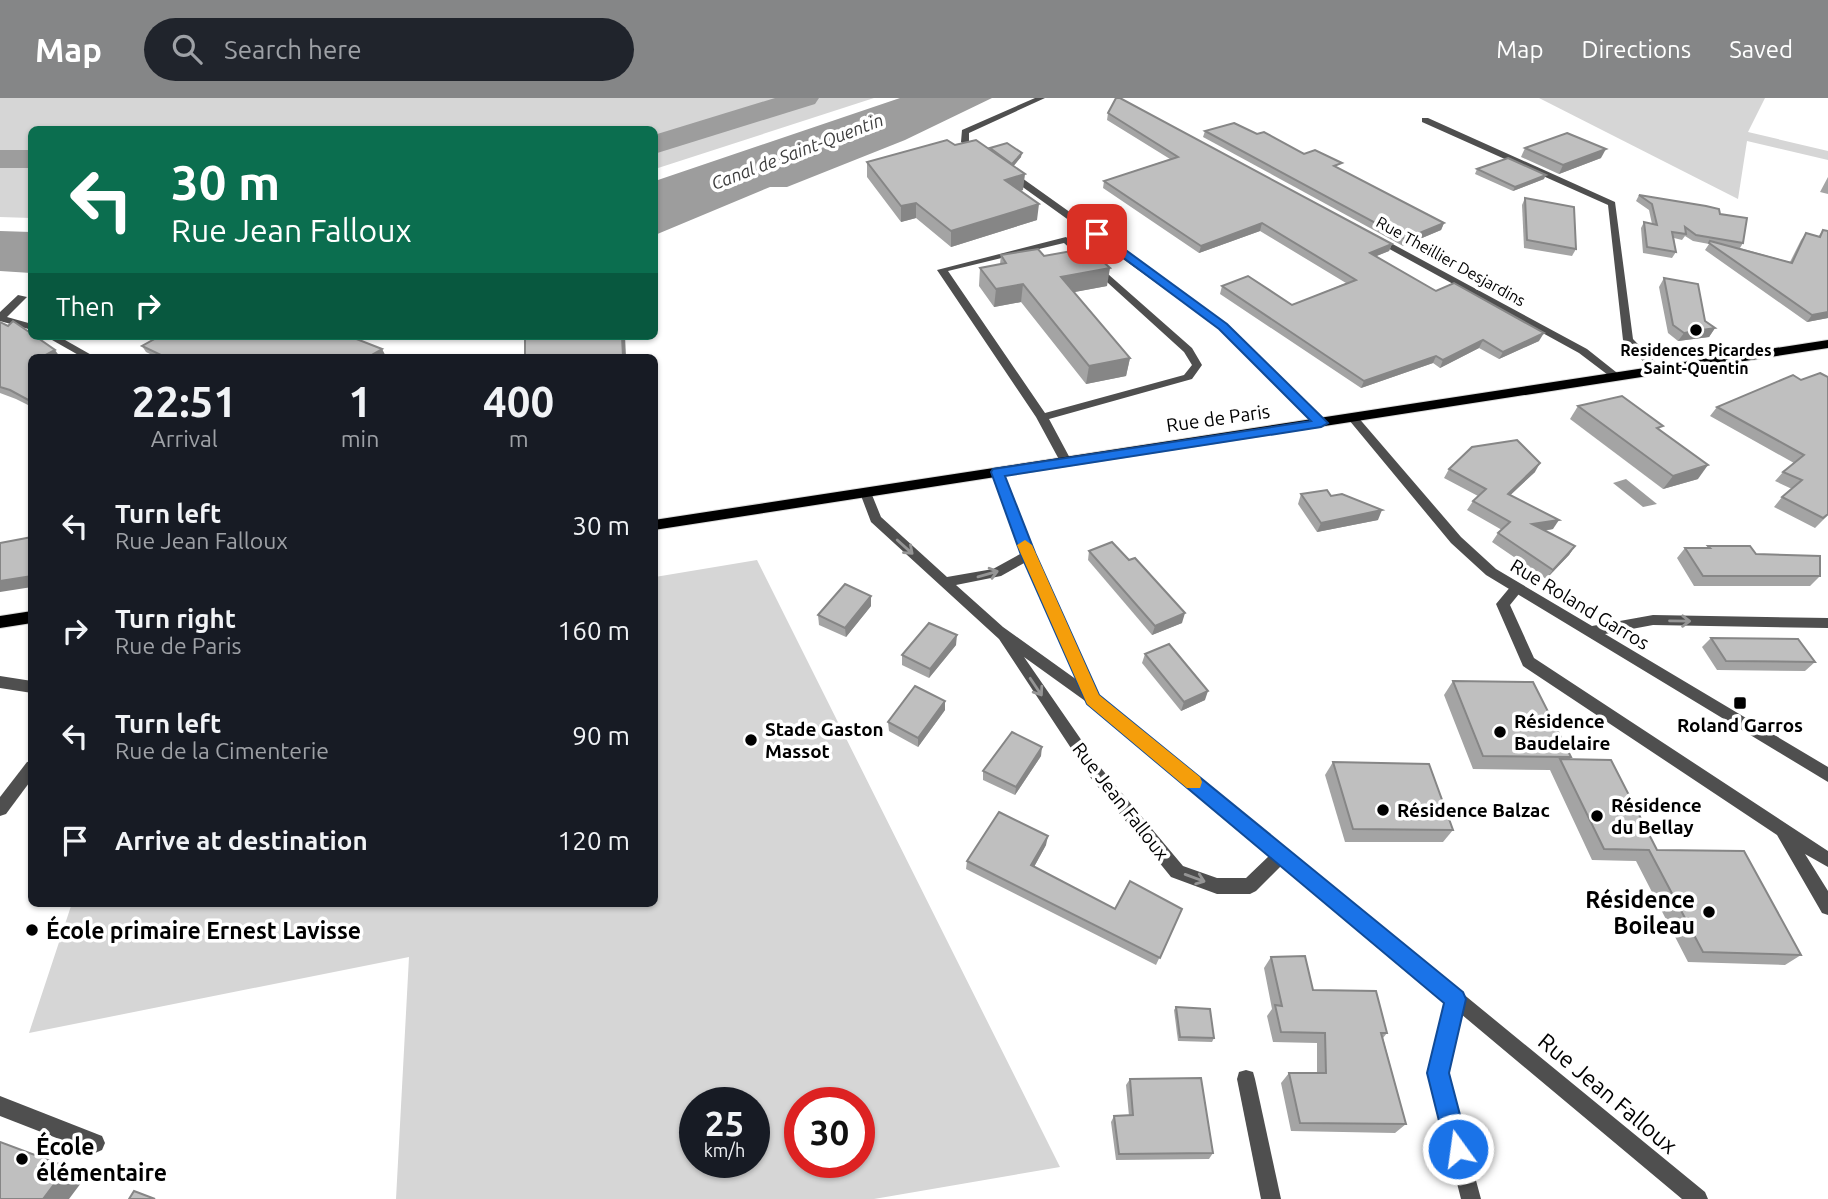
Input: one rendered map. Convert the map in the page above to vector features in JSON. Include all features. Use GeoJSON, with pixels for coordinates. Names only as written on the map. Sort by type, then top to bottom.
{"type":"FeatureCollection","features":[{"type":"Feature","properties":{"kind":"main road","name":"Rue de Paris"},"geometry":{"type":"LineString","coordinates":[[658,524],[1828,344]]}},
{"type":"Feature","properties":{"kind":"main road"},"geometry":{"type":"LineString","coordinates":[[0,622],[28,618]]}},
{"type":"Feature","properties":{"kind":"street"},"geometry":{"type":"LineString","coordinates":[[1041,98],[965,132],[965,142],[1223,327],[1321,423]]}},
{"type":"Feature","properties":{"kind":"street"},"geometry":{"type":"LineString","coordinates":[[1425,120],[1612,204],[1628,341],[1658,371]]}},
{"type":"Feature","properties":{"kind":"street","name":"Rue Theillier Desjardins"},"geometry":{"type":"LineString","coordinates":[[1364,231],[1583,351],[1616,376]]}},
{"type":"Feature","properties":{"kind":"street"},"geometry":{"type":"LineString","coordinates":[[1042,417],[1188,377],[1197,365],[1188,350],[1066,240],[942,270],[1042,417],[1066,461]]}},
{"type":"Feature","properties":{"kind":"street"},"geometry":{"type":"LineString","coordinates":[[0,318],[22,297]]}},
{"type":"Feature","properties":{"kind":"street"},"geometry":{"type":"LineString","coordinates":[[0,318],[28,326]]}},
{"type":"Feature","properties":{"kind":"street"},"geometry":{"type":"LineString","coordinates":[[58,340],[84,354]]}},
{"type":"Feature","properties":{"kind":"street","name":"Rue Roland Garros"},"geometry":{"type":"LineString","coordinates":[[1353,418],[1456,540],[1491,572],[1828,775]]}},
{"type":"Feature","properties":{"kind":"street","name":"Rue Jean Falloux"},"geometry":{"type":"LineString","coordinates":[[997,472],[1028,555],[1093,699]]}},
{"type":"Feature","properties":{"kind":"street","name":"Rue Jean Falloux"},"geometry":{"type":"LineString","coordinates":[[866,493],[875,519],[998,631],[1093,699],[1698,1199]]}},
{"type":"Feature","properties":{"kind":"street"},"geometry":{"type":"LineString","coordinates":[[944,582],[996,573],[1028,555]]}},
{"type":"Feature","properties":{"kind":"street"},"geometry":{"type":"LineString","coordinates":[[1516,589],[1503,604],[1528,662],[1828,860]]}},
{"type":"Feature","properties":{"kind":"street"},"geometry":{"type":"LineString","coordinates":[[1588,632],[1653,620],[1828,623]]}},
{"type":"Feature","properties":{"kind":"street","name":"Rue Jean Falloux"},"geometry":{"type":"LineString","coordinates":[[998,631],[1095,772],[1177,872],[1217,886],[1250,886],[1282,855]]}},
{"type":"Feature","properties":{"kind":"street"},"geometry":{"type":"LineString","coordinates":[[0,682],[28,686]]}},
{"type":"Feature","properties":{"kind":"street"},"geometry":{"type":"LineString","coordinates":[[0,809],[28,772]]}},
{"type":"Feature","properties":{"kind":"street"},"geometry":{"type":"LineString","coordinates":[[1782,829],[1828,907]]}},
{"type":"Feature","properties":{"kind":"street"},"geometry":{"type":"LineString","coordinates":[[1455,999],[1438,1073],[1471,1199]]}},
{"type":"Feature","properties":{"kind":"street"},"geometry":{"type":"LineString","coordinates":[[1246,1079],[1271,1199]]}},
{"type":"Feature","properties":{"kind":"street"},"geometry":{"type":"LineString","coordinates":[[0,1106],[95,1143]]}},
{"type":"Feature","properties":{"kind":"shaded area"},"geometry":{"type":"Polygon","coordinates":[[[0,98],[874,98],[658,168],[658,126],[28,126],[28,218],[0,217],[0,98]]]}},
{"type":"Feature","properties":{"kind":"shaded area"},"geometry":{"type":"Polygon","coordinates":[[[1539,98],[1765,98],[1748,132],[1828,151],[1828,160],[1747,141],[1738,199],[1539,98]]]}},
{"type":"Feature","properties":{"kind":"shaded area","name":"Stade Gaston Massot"},"geometry":{"type":"Polygon","coordinates":[[[757,560],[1060,1167],[874,1199],[396,1199],[409,957],[29,1033],[71,907],[658,907],[658,576],[757,560]]]}},
{"type":"Feature","properties":{"kind":"water","name":"Canal de Saint-Quentin"},"geometry":{"type":"Polygon","coordinates":[[[900,98],[992,98],[905,140],[787,187],[770,187],[658,234],[658,180],[900,98]]]}},
{"type":"Feature","properties":{"kind":"water"},"geometry":{"type":"Polygon","coordinates":[[[0,231],[28,232],[28,273],[0,271],[0,231]]]}},
{"type":"Feature","properties":{"kind":"water"},"geometry":{"type":"Polygon","coordinates":[[[1626,479],[1657,504],[1643,507],[1613,483],[1626,479]]]}},
{"type":"Feature","properties":{"kind":"building"},"geometry":{"type":"Polygon","coordinates":[[[1116,98],[1392,244],[1370,253],[1436,291],[1454,283],[1544,333],[1503,352],[1483,340],[1443,360],[1436,356],[1364,381],[1222,286],[1248,276],[1292,305],[1356,280],[1262,223],[1201,246],[1104,181],[1178,157],[1108,113],[1116,98]]]}},
{"type":"Feature","properties":{"kind":"building"},"geometry":{"type":"Polygon","coordinates":[[[1234,123],[1257,134],[1264,132],[1304,154],[1315,150],[1342,163],[1334,166],[1444,223],[1405,239],[1205,131],[1234,123]]]}},
{"type":"Feature","properties":{"kind":"building"},"geometry":{"type":"Polygon","coordinates":[[[1567,133],[1606,149],[1563,165],[1525,148],[1567,133]]]}},
{"type":"Feature","properties":{"kind":"building"},"geometry":{"type":"Polygon","coordinates":[[[947,140],[955,145],[976,140],[1025,174],[1005,180],[1039,204],[951,231],[916,203],[901,206],[867,162],[947,140]]]}},
{"type":"Feature","properties":{"kind":"building"},"geometry":{"type":"Polygon","coordinates":[[[1007,143],[1022,153],[1012,164],[990,148],[1007,143]]]}},
{"type":"Feature","properties":{"kind":"building"},"geometry":{"type":"Polygon","coordinates":[[[1508,158],[1546,175],[1515,187],[1477,169],[1508,158]]]}},
{"type":"Feature","properties":{"kind":"building"},"geometry":{"type":"Polygon","coordinates":[[[1639,195],[1706,206],[1719,209],[1720,214],[1747,218],[1743,243],[1696,235],[1685,227],[1686,234],[1672,232],[1676,252],[1647,247],[1644,222],[1657,225],[1652,204],[1639,195]]]}},
{"type":"Feature","properties":{"kind":"building"},"geometry":{"type":"Polygon","coordinates":[[[1525,198],[1574,207],[1576,249],[1527,240],[1525,198]]]}},
{"type":"Feature","properties":{"kind":"building"},"geometry":{"type":"Polygon","coordinates":[[[1823,230],[1828,231],[1828,312],[1812,315],[1709,243],[1710,241],[1792,263],[1806,233],[1820,237],[1823,230]]]}},
{"type":"Feature","properties":{"kind":"building"},"geometry":{"type":"Polygon","coordinates":[[[1088,248],[1110,268],[1061,277],[1130,358],[1089,366],[1023,284],[996,289],[980,268],[1006,263],[1001,255],[1038,249],[1044,256],[1088,248]]]}},
{"type":"Feature","properties":{"kind":"building"},"geometry":{"type":"Polygon","coordinates":[[[1664,278],[1698,284],[1705,321],[1715,328],[1684,333],[1673,325],[1664,278]]]}},
{"type":"Feature","properties":{"kind":"building"},"geometry":{"type":"Polygon","coordinates":[[[13,321],[28,331],[28,340],[41,340],[55,350],[48,354],[28,354],[28,400],[0,387],[0,322],[8,326],[13,321]]]}},
{"type":"Feature","properties":{"kind":"building"},"geometry":{"type":"Polygon","coordinates":[[[153,340],[359,340],[382,349],[373,354],[159,354],[142,346],[153,340]]]}},
{"type":"Feature","properties":{"kind":"building"},"geometry":{"type":"Polygon","coordinates":[[[525,340],[622,340],[623,354],[525,354],[525,340]]]}},
{"type":"Feature","properties":{"kind":"building"},"geometry":{"type":"Polygon","coordinates":[[[1820,373],[1828,377],[1828,514],[1823,518],[1782,497],[1802,480],[1783,472],[1804,455],[1717,407],[1793,375],[1801,380],[1820,373]]]}},
{"type":"Feature","properties":{"kind":"building"},"geometry":{"type":"Polygon","coordinates":[[[1622,396],[1663,426],[1657,428],[1708,465],[1673,476],[1578,406],[1622,396]]]}},
{"type":"Feature","properties":{"kind":"building"},"geometry":{"type":"Polygon","coordinates":[[[1517,440],[1540,463],[1508,494],[1559,520],[1532,524],[1575,546],[1553,570],[1498,533],[1510,522],[1473,501],[1486,489],[1449,469],[1472,447],[1517,440]]]}},
{"type":"Feature","properties":{"kind":"building"},"geometry":{"type":"Polygon","coordinates":[[[1327,490],[1331,496],[1342,494],[1382,510],[1321,523],[1301,494],[1327,490]]]}},
{"type":"Feature","properties":{"kind":"building"},"geometry":{"type":"Polygon","coordinates":[[[28,538],[28,577],[0,581],[0,543],[28,538]]]}},
{"type":"Feature","properties":{"kind":"building"},"geometry":{"type":"Polygon","coordinates":[[[1112,542],[1129,560],[1135,558],[1185,613],[1155,626],[1089,551],[1112,542]]]}},
{"type":"Feature","properties":{"kind":"building"},"geometry":{"type":"Polygon","coordinates":[[[1708,546],[1750,546],[1756,554],[1820,556],[1820,576],[1703,576],[1685,548],[1710,548],[1708,546]]]}},
{"type":"Feature","properties":{"kind":"building"},"geometry":{"type":"Polygon","coordinates":[[[845,584],[871,596],[845,628],[818,615],[845,584]]]}},
{"type":"Feature","properties":{"kind":"building"},"geometry":{"type":"Polygon","coordinates":[[[929,623],[957,635],[930,669],[902,655],[929,623]]]}},
{"type":"Feature","properties":{"kind":"building"},"geometry":{"type":"Polygon","coordinates":[[[1711,638],[1798,639],[1815,662],[1726,661],[1711,638]]]}},
{"type":"Feature","properties":{"kind":"building"},"geometry":{"type":"Polygon","coordinates":[[[1169,644],[1208,691],[1184,702],[1145,654],[1169,644]]]}},
{"type":"Feature","properties":{"kind":"building","name":"Résidence Baudelaire"},"geometry":{"type":"Polygon","coordinates":[[[1453,681],[1533,682],[1571,757],[1483,756],[1453,681]]]}},
{"type":"Feature","properties":{"kind":"building"},"geometry":{"type":"Polygon","coordinates":[[[915,686],[945,701],[918,738],[888,722],[915,686]]]}},
{"type":"Feature","properties":{"kind":"building"},"geometry":{"type":"Polygon","coordinates":[[[1012,732],[1042,747],[1016,787],[983,771],[1012,732]]]}},
{"type":"Feature","properties":{"kind":"building"},"geometry":{"type":"Polygon","coordinates":[[[1560,759],[1611,760],[1657,850],[1744,851],[1801,955],[1703,952],[1649,850],[1604,849],[1560,759]]]}},
{"type":"Feature","properties":{"kind":"building","name":"Résidence Balzac"},"geometry":{"type":"Polygon","coordinates":[[[1333,762],[1429,764],[1453,830],[1353,829],[1333,762]]]}},
{"type":"Feature","properties":{"kind":"building"},"geometry":{"type":"Polygon","coordinates":[[[999,812],[1048,836],[1031,865],[1115,909],[1130,881],[1182,909],[1160,958],[967,861],[999,812]]]}},
{"type":"Feature","properties":{"kind":"building"},"geometry":{"type":"Polygon","coordinates":[[[1305,956],[1313,990],[1376,991],[1387,1033],[1381,1033],[1406,1124],[1300,1123],[1289,1073],[1326,1073],[1325,1033],[1281,1032],[1275,1005],[1282,1006],[1271,957],[1305,956]]]}},
{"type":"Feature","properties":{"kind":"building"},"geometry":{"type":"Polygon","coordinates":[[[1176,1007],[1210,1009],[1214,1038],[1180,1037],[1176,1007]]]}},
{"type":"Feature","properties":{"kind":"building"},"geometry":{"type":"Polygon","coordinates":[[[1201,1078],[1213,1153],[1119,1154],[1114,1116],[1133,1115],[1130,1079],[1201,1078]]]}},
{"type":"Feature","properties":{"kind":"building","name":"École élémentaire"},"geometry":{"type":"Polygon","coordinates":[[[0,1142],[67,1167],[43,1199],[0,1199],[0,1142]]]}},
{"type":"Feature","properties":{"kind":"building"},"geometry":{"type":"Polygon","coordinates":[[[134,1191],[155,1199],[129,1199],[134,1191]]]}},
{"type":"Feature","properties":{"kind":"waterway"},"geometry":{"type":"LineString","coordinates":[[658,144],[805,98]]}},
{"type":"Feature","properties":{"kind":"waterway"},"geometry":{"type":"LineString","coordinates":[[0,159],[28,159]]}},
{"type":"Feature","properties":{"kind":"slow traffic"},"geometry":{"type":"LineString","coordinates":[[1025,545],[1093,699],[1193,782]]}},
{"type":"Feature","properties":{"kind":"place","name":"Residences Picardes Saint-Quentin"},"geometry":{"type":"Point","coordinates":[1696,330]}},
{"type":"Feature","properties":{"kind":"place","name":"Roland Garros"},"geometry":{"type":"Point","coordinates":[1740,703]}},
{"type":"Feature","properties":{"kind":"place","name":"Résidence Baudelaire"},"geometry":{"type":"Point","coordinates":[1500,732]}},
{"type":"Feature","properties":{"kind":"place","name":"Stade Gaston Massot"},"geometry":{"type":"Point","coordinates":[751,740]}},
{"type":"Feature","properties":{"kind":"place","name":"Résidence Balzac"},"geometry":{"type":"Point","coordinates":[1383,810]}},
{"type":"Feature","properties":{"kind":"place","name":"Résidence du Bellay"},"geometry":{"type":"Point","coordinates":[1597,816]}},
{"type":"Feature","properties":{"kind":"place","name":"Résidence Boileau"},"geometry":{"type":"Point","coordinates":[1709,912]}},
{"type":"Feature","properties":{"kind":"place","name":"École primaire Ernest Lavisse"},"geometry":{"type":"Point","coordinates":[32,930]}},
{"type":"Feature","properties":{"kind":"place","name":"École élémentaire"},"geometry":{"type":"Point","coordinates":[22,1159]}},
{"type":"Feature","properties":{"kind":"route"},"geometry":{"type":"LineString","coordinates":[[1097,234],[1223,327],[1321,423],[997,472],[1028,555],[1093,699],[1455,999],[1438,1073],[1458,1149]]}}]}
